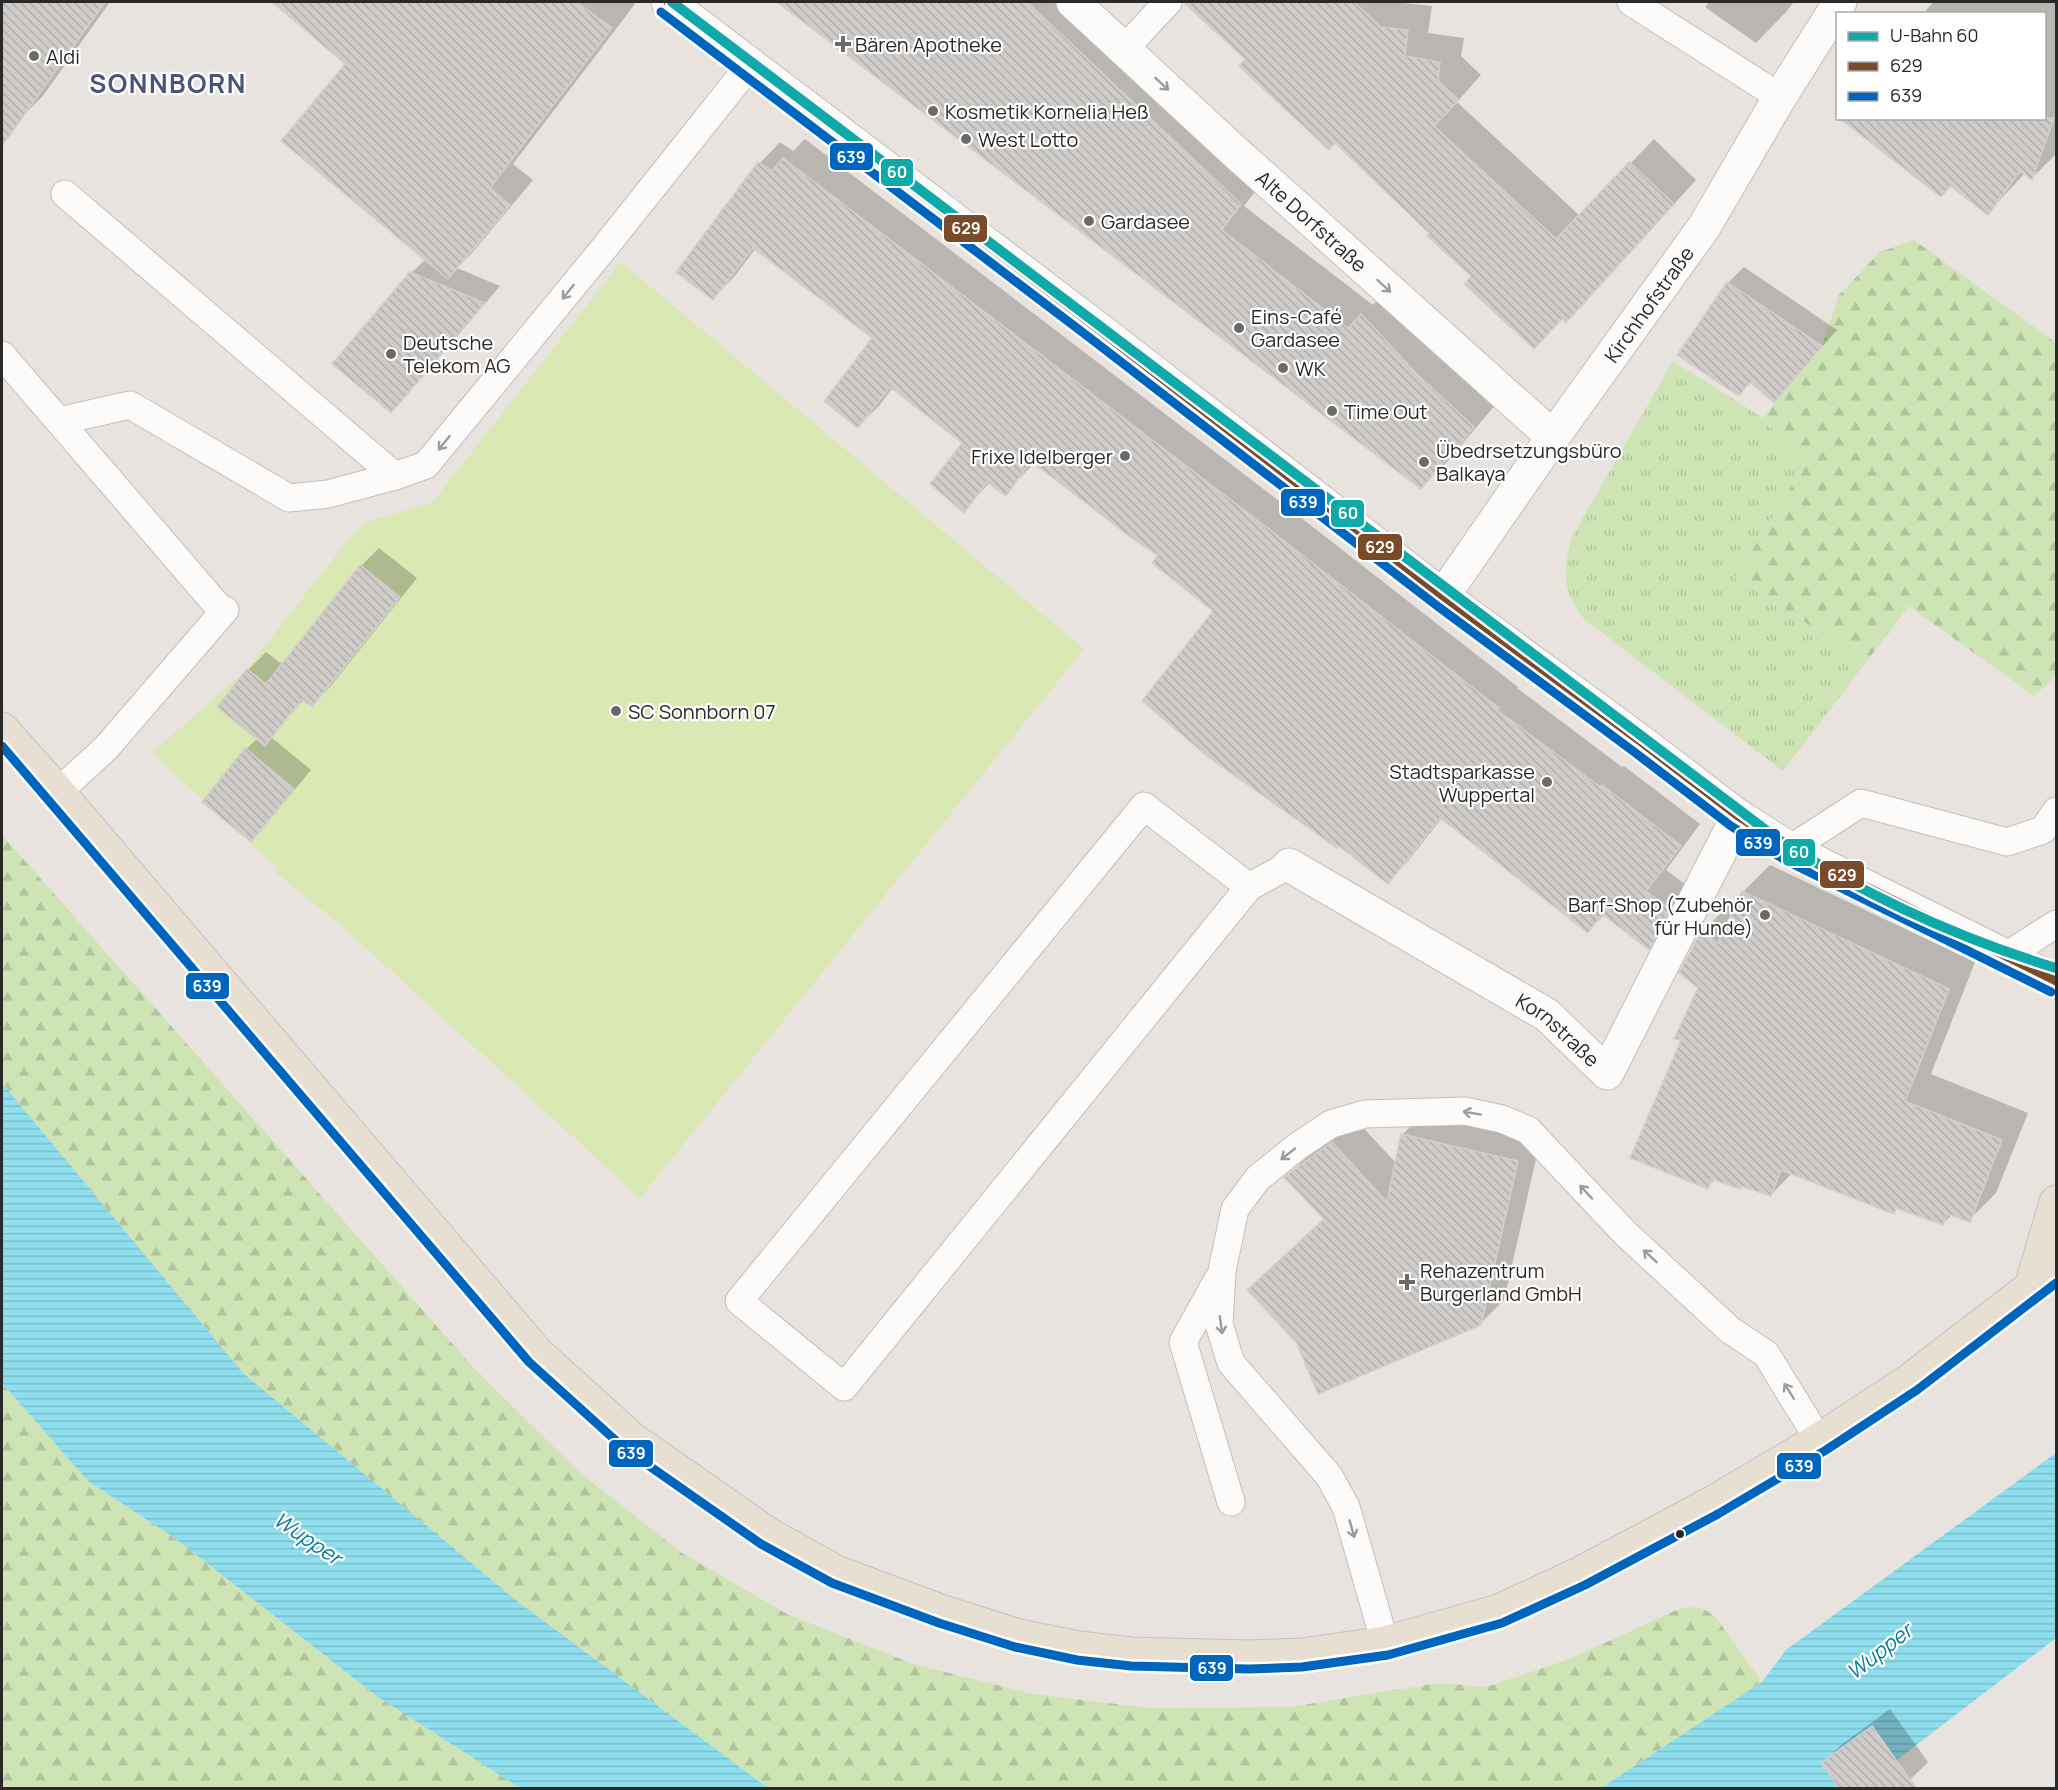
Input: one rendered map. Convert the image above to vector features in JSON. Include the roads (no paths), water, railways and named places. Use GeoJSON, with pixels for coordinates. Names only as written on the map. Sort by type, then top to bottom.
{"type":"FeatureCollection","features":[{"type":"Feature","properties":{"kind":"main road"},"geometry":{"type":"LineString","coordinates":[[2,729],[538,1354],[632,1439],[768,1534],[836,1572],[943,1612],[1019,1636],[1131,1654],[1302,1656],[1385,1643],[1499,1611],[1579,1574],[1712,1503],[1820,1440],[1910,1380],[2044,1278],[2056,1202]]}},
{"type":"Feature","properties":{"kind":"street"},"geometry":{"type":"LineString","coordinates":[[668,2],[1443,596],[1738,816],[1790,849],[2056,981]]}},
{"type":"Feature","properties":{"kind":"street","name":"Alte Dorfstraße"},"geometry":{"type":"LineString","coordinates":[[1073,2],[1234,151],[1553,437]]}},
{"type":"Feature","properties":{"kind":"street","name":"Kirchhofstraße"},"geometry":{"type":"LineString","coordinates":[[1443,596],[1553,437],[1704,227],[1779,97],[1840,2]]}},
{"type":"Feature","properties":{"kind":"street","name":"Kornstraße"},"geometry":{"type":"LineString","coordinates":[[1289,865],[1547,1015],[1607,1072],[1738,816]]}},
{"type":"Feature","properties":{"kind":"lane"},"geometry":{"type":"LineString","coordinates":[[1124,49],[1168,2]]}},
{"type":"Feature","properties":{"kind":"lane"},"geometry":{"type":"LineString","coordinates":[[1631,2],[1779,97]]}},
{"type":"Feature","properties":{"kind":"lane"},"geometry":{"type":"LineString","coordinates":[[59,421],[130,405],[289,498],[328,494],[426,465],[605,247],[750,64]]}},
{"type":"Feature","properties":{"kind":"lane"},"geometry":{"type":"LineString","coordinates":[[65,194],[395,476]]}},
{"type":"Feature","properties":{"kind":"lane"},"geometry":{"type":"LineString","coordinates":[[2,354],[224,610],[106,748],[58,792]]}},
{"type":"Feature","properties":{"kind":"lane"},"geometry":{"type":"LineString","coordinates":[[1790,849],[1861,803],[2007,842],[2043,830],[2056,811]]}},
{"type":"Feature","properties":{"kind":"lane"},"geometry":{"type":"LineString","coordinates":[[1249,887],[1144,806],[739,1302],[844,1387],[1249,887],[1289,865]]}},
{"type":"Feature","properties":{"kind":"lane"},"geometry":{"type":"LineString","coordinates":[[2006,956],[2056,924]]}},
{"type":"Feature","properties":{"kind":"lane"},"geometry":{"type":"LineString","coordinates":[[1385,1643],[1346,1507],[1329,1476],[1231,1363],[1219,1324],[1222,1271],[1235,1209],[1257,1178],[1331,1124],[1365,1114],[1465,1111],[1502,1119],[1528,1130],[1626,1234],[1730,1330],[1766,1354],[1820,1440]]}},
{"type":"Feature","properties":{"kind":"lane"},"geometry":{"type":"LineString","coordinates":[[1222,1271],[1183,1342],[1231,1502]]}},
{"type":"Feature","properties":{"kind":"water","name":"Wupper"},"geometry":{"type":"Polygon","coordinates":[[[2,1083],[243,1373],[517,1601],[768,1788],[520,1788],[378,1697],[176,1539],[88,1481],[2,1383],[2,1083]]]}},
{"type":"Feature","properties":{"kind":"water","name":"Wupper"},"geometry":{"type":"Polygon","coordinates":[[[2056,1453],[2056,1638],[1872,1779],[1859,1788],[1601,1788],[1762,1682],[1786,1650],[2056,1453]]]}},
{"type":"Feature","properties":{"kind":"metro line","name":"60"},"geometry":{"type":"LineString","coordinates":[[672,2],[1779,840],[1845,879],[1913,914],[1983,943],[2056,968]]}},
{"type":"Feature","properties":{"kind":"place","name":"Bären Apotheke"},"geometry":{"type":"Point","coordinates":[843,44]}},
{"type":"Feature","properties":{"kind":"place","name":"Aldi"},"geometry":{"type":"Point","coordinates":[34,56]}},
{"type":"Feature","properties":{"kind":"place","name":"Kosmetik Kornelia Heß"},"geometry":{"type":"Point","coordinates":[933,111]}},
{"type":"Feature","properties":{"kind":"place","name":"West Lotto"},"geometry":{"type":"Point","coordinates":[966,139]}},
{"type":"Feature","properties":{"kind":"place","name":"Gardasee"},"geometry":{"type":"Point","coordinates":[1089,221]}},
{"type":"Feature","properties":{"kind":"place","name":"Eins-Café Gardasee"},"geometry":{"type":"Point","coordinates":[1239,328]}},
{"type":"Feature","properties":{"kind":"place","name":"Deutsche Telekom AG"},"geometry":{"type":"Point","coordinates":[391,354]}},
{"type":"Feature","properties":{"kind":"place","name":"WK"},"geometry":{"type":"Point","coordinates":[1283,368]}},
{"type":"Feature","properties":{"kind":"place","name":"Time Out"},"geometry":{"type":"Point","coordinates":[1332,411]}},
{"type":"Feature","properties":{"kind":"place","name":"Frixe Idelberger"},"geometry":{"type":"Point","coordinates":[1125,456]}},
{"type":"Feature","properties":{"kind":"place","name":"Übedrsetzungsbüro Balkaya"},"geometry":{"type":"Point","coordinates":[1424,462]}},
{"type":"Feature","properties":{"kind":"place","name":"SC Sonnborn 07"},"geometry":{"type":"Point","coordinates":[616,711]}},
{"type":"Feature","properties":{"kind":"place","name":"Stadtsparkasse Wuppertal"},"geometry":{"type":"Point","coordinates":[1547,782]}},
{"type":"Feature","properties":{"kind":"place","name":"Barf-Shop (Zubehör für Hunde)"},"geometry":{"type":"Point","coordinates":[1765,915]}},
{"type":"Feature","properties":{"kind":"place","name":"Rehazentrum Burgerland GmbH"},"geometry":{"type":"Point","coordinates":[1407,1282]}},
{"type":"Feature","properties":{"kind":"district","name":"SONNBORN"},"geometry":{"type":"Point","coordinates":[168,83]}}]}
